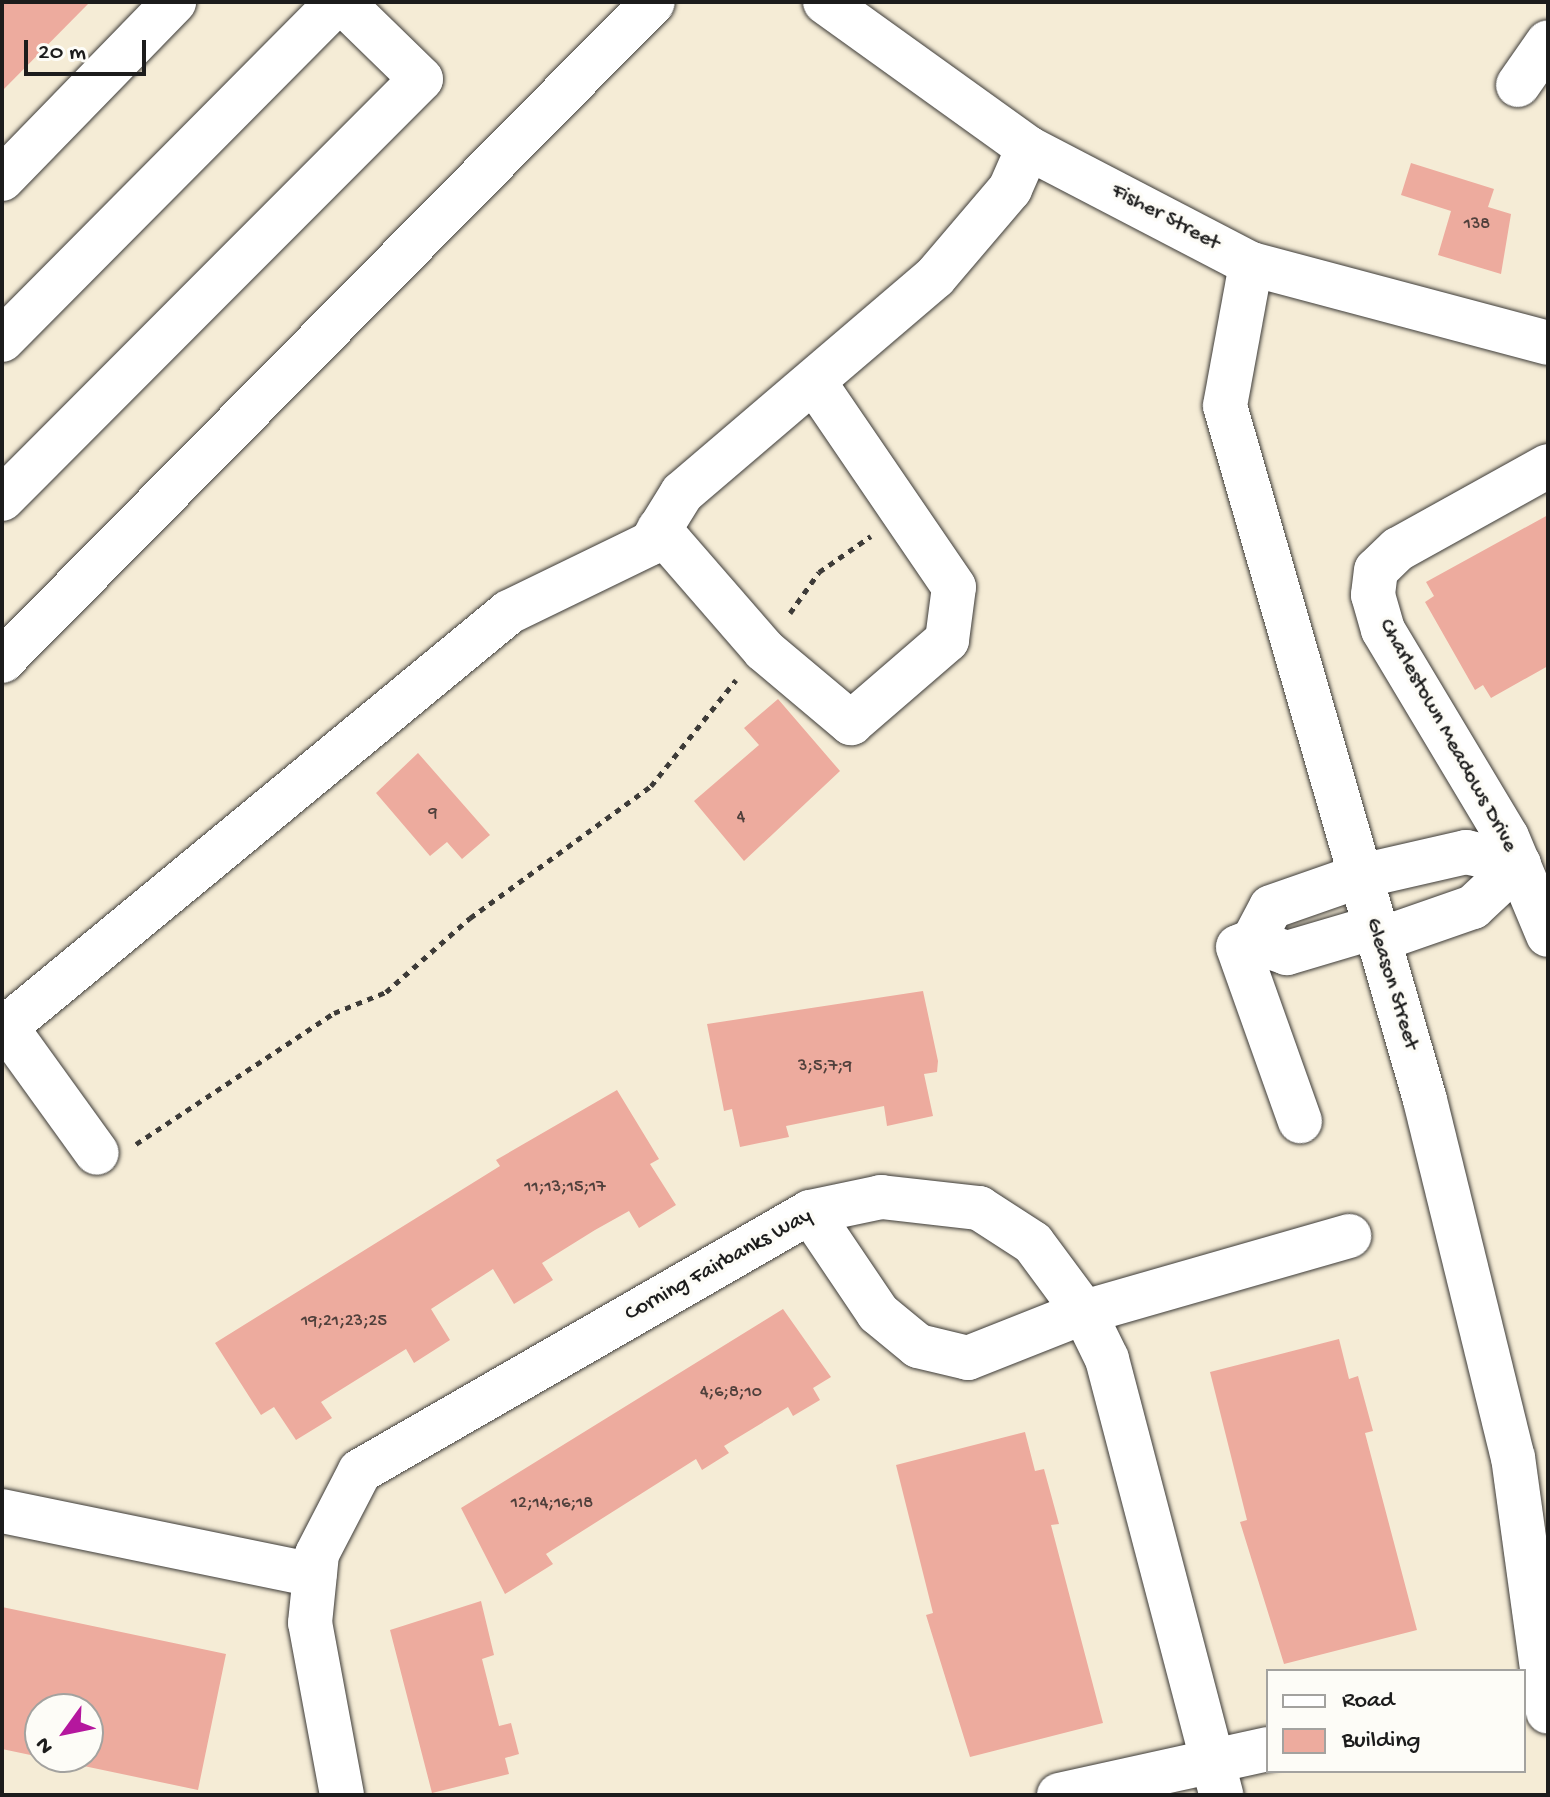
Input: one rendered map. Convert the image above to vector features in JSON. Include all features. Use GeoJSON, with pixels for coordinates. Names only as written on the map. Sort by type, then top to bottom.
{"type":"FeatureCollection","features":[{"type":"Feature","properties":{"kind":"street"},"geometry":{"type":"LineString","coordinates":[[2,179],[174,2]]}},
{"type":"Feature","properties":{"kind":"street"},"geometry":{"type":"LineString","coordinates":[[2,340],[340,2],[421,79],[2,499]]}},
{"type":"Feature","properties":{"kind":"street"},"geometry":{"type":"LineString","coordinates":[[2,661],[653,2]]}},
{"type":"Feature","properties":{"kind":"street","name":"Fisher Street"},"geometry":{"type":"LineString","coordinates":[[825,2],[1028,148],[1251,264],[1548,343]]}},
{"type":"Feature","properties":{"kind":"street"},"geometry":{"type":"LineString","coordinates":[[1518,85],[1548,42]]}},
{"type":"Feature","properties":{"kind":"street"},"geometry":{"type":"LineString","coordinates":[[97,1153],[4,1028],[509,612],[651,543],[682,493],[814,382],[971,238],[1010,189],[1028,148]]}},
{"type":"Feature","properties":{"kind":"street","name":"Gleason Street"},"geometry":{"type":"LineString","coordinates":[[1251,264],[1225,406],[1357,877],[1377,934],[1513,1457],[1539,1694]]}},
{"type":"Feature","properties":{"kind":"street"},"geometry":{"type":"LineString","coordinates":[[659,529],[764,650],[851,723],[947,640],[954,587],[814,382]]}},
{"type":"Feature","properties":{"kind":"street","name":"Charlestown Meadows Drive"},"geometry":{"type":"LineString","coordinates":[[1548,466],[1398,549],[1376,570],[1373,595],[1383,630],[1519,864],[1548,935]]}},
{"type":"Feature","properties":{"kind":"street","name":"Charlestown Meadows Drive"},"geometry":{"type":"LineString","coordinates":[[1300,1121],[1238,947],[1253,941],[1271,907],[1357,877],[1466,852],[1519,864]]}},
{"type":"Feature","properties":{"kind":"street","name":"Charlestown Meadows Drive"},"geometry":{"type":"LineString","coordinates":[[1253,941],[1287,953],[1377,934],[1473,907],[1519,864]]}},
{"type":"Feature","properties":{"kind":"street","name":"Corning Fairbanks Way"},"geometry":{"type":"LineString","coordinates":[[342,1795],[310,1623],[317,1554],[360,1471],[810,1212],[881,1197],[979,1208],[1033,1243],[1084,1312],[1107,1359],[1218,1779]]}},
{"type":"Feature","properties":{"kind":"street"},"geometry":{"type":"LineString","coordinates":[[810,1212],[878,1313],[918,1346],[968,1358],[1084,1312],[1349,1236]]}},
{"type":"Feature","properties":{"kind":"street"},"geometry":{"type":"LineString","coordinates":[[2,1511],[315,1575]]}},
{"type":"Feature","properties":{"kind":"street"},"geometry":{"type":"LineString","coordinates":[[1059,1795],[1218,1779],[1266,1750]]}},
{"type":"Feature","properties":{"kind":"path"},"geometry":{"type":"LineString","coordinates":[[97,1153],[147,1142],[334,1013],[386,992],[470,918],[651,786],[679,743],[764,650],[819,572],[881,529]]}},
{"type":"Feature","properties":{"kind":"building"},"geometry":{"type":"Polygon","coordinates":[[[2,2],[90,2],[2,91],[2,2]]]}},
{"type":"Feature","properties":{"kind":"building"},"geometry":{"type":"Polygon","coordinates":[[[1411,163],[1494,189],[1488,207],[1511,214],[1501,274],[1438,255],[1451,211],[1401,195],[1411,163]]]}},
{"type":"Feature","properties":{"kind":"building"},"geometry":{"type":"Polygon","coordinates":[[[1548,515],[1548,666],[1491,698],[1483,685],[1475,690],[1425,602],[1434,596],[1426,582],[1548,515]]]}},
{"type":"Feature","properties":{"kind":"building"},"geometry":{"type":"Polygon","coordinates":[[[778,699],[840,771],[744,861],[694,801],[759,745],[744,728],[778,699]]]}},
{"type":"Feature","properties":{"kind":"building"},"geometry":{"type":"Polygon","coordinates":[[[418,753],[490,835],[462,859],[447,842],[430,856],[376,793],[418,753]]]}},
{"type":"Feature","properties":{"kind":"building"},"geometry":{"type":"Polygon","coordinates":[[[923,991],[938,1061],[937,1072],[924,1074],[933,1116],[887,1126],[884,1106],[786,1126],[789,1137],[740,1147],[732,1109],[724,1111],[707,1024],[923,991]]]}},
{"type":"Feature","properties":{"kind":"building"},"geometry":{"type":"Polygon","coordinates":[[[617,1090],[659,1159],[650,1164],[676,1205],[639,1228],[629,1211],[595,1230],[542,1263],[553,1280],[514,1304],[493,1269],[431,1309],[450,1340],[414,1363],[406,1349],[321,1402],[332,1418],[296,1440],[274,1407],[261,1415],[215,1343],[500,1166],[496,1160],[617,1090]]]}},
{"type":"Feature","properties":{"kind":"building"},"geometry":{"type":"Polygon","coordinates":[[[783,1309],[831,1377],[813,1388],[820,1400],[793,1416],[788,1407],[724,1446],[729,1453],[702,1470],[696,1459],[546,1554],[553,1564],[505,1594],[461,1508],[783,1309]]]}},
{"type":"Feature","properties":{"kind":"building"},"geometry":{"type":"Polygon","coordinates":[[[1339,1339],[1349,1379],[1358,1376],[1373,1431],[1365,1433],[1417,1630],[1284,1664],[1240,1522],[1247,1520],[1210,1372],[1339,1339]]]}},
{"type":"Feature","properties":{"kind":"building"},"geometry":{"type":"Polygon","coordinates":[[[1025,1432],[1035,1471],[1044,1469],[1059,1524],[1051,1525],[1103,1723],[970,1757],[926,1615],[933,1613],[896,1465],[1025,1432]]]}},
{"type":"Feature","properties":{"kind":"building"},"geometry":{"type":"Polygon","coordinates":[[[481,1601],[494,1655],[482,1659],[499,1726],[511,1723],[519,1754],[505,1758],[509,1774],[432,1793],[390,1630],[481,1601]]]}},
{"type":"Feature","properties":{"kind":"building"},"geometry":{"type":"Polygon","coordinates":[[[2,1607],[226,1654],[198,1790],[104,1770],[104,1693],[24,1693],[24,1754],[2,1749],[2,1607]]]}}]}
